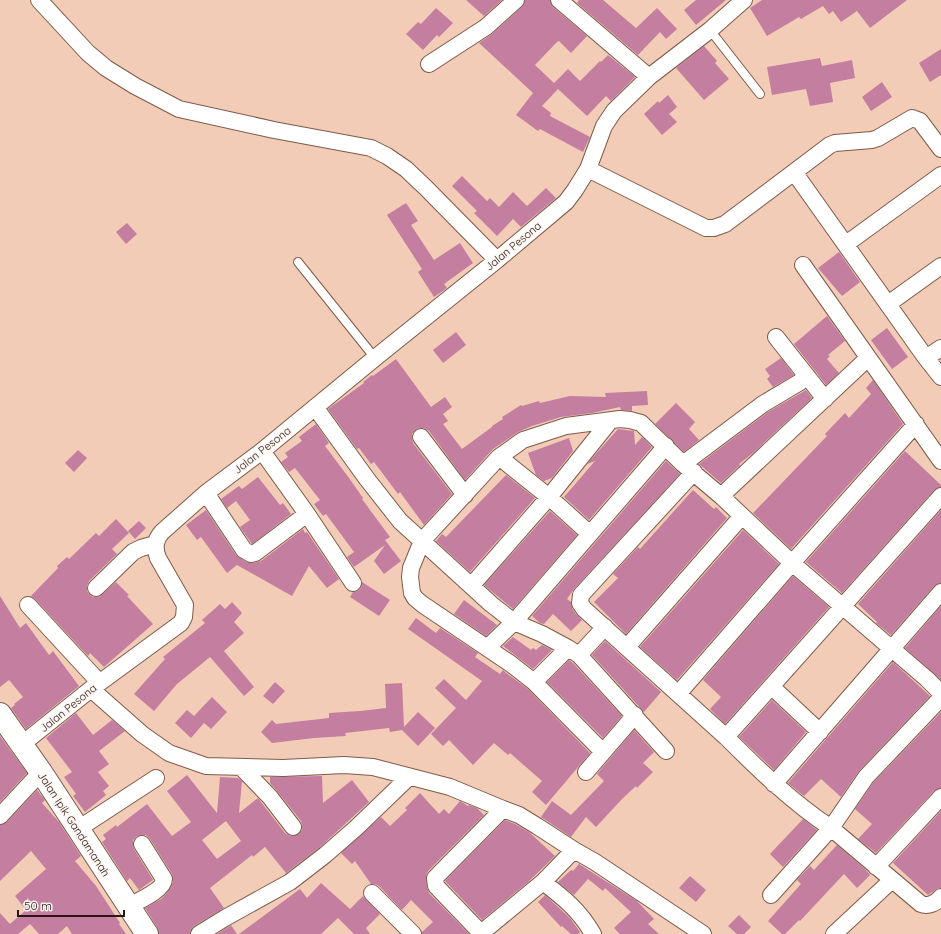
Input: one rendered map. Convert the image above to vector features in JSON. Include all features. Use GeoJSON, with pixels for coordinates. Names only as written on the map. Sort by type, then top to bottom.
{"type":"FeatureCollection","features":[{"type":"Feature","properties":{"kind":"street"},"geometry":{"type":"LineString","coordinates":[[39,0],[88,53],[106,68],[179,109],[274,130],[371,148],[387,156],[406,169],[497,260]]}},
{"type":"Feature","properties":{"kind":"street"},"geometry":{"type":"LineString","coordinates":[[429,64],[486,27],[516,0]]}},
{"type":"Feature","properties":{"kind":"street"},"geometry":{"type":"LineString","coordinates":[[559,0],[649,77]]}},
{"type":"Feature","properties":{"kind":"street","name":"Jalan Pesona"},"geometry":{"type":"LineString","coordinates":[[21,745],[95,685],[181,623],[184,617],[185,605],[158,558],[156,551],[155,544],[162,532],[206,493],[262,451],[566,202],[588,169],[608,119],[614,111],[649,77],[710,30],[744,0]]}},
{"type":"Feature","properties":{"kind":"street"},"geometry":{"type":"LineString","coordinates":[[588,169],[706,228],[714,228],[725,224],[830,145],[839,142],[872,140],[912,118],[920,121],[941,149]]}},
{"type":"Feature","properties":{"kind":"street"},"geometry":{"type":"LineString","coordinates":[[794,172],[941,377]]}},
{"type":"Feature","properties":{"kind":"street"},"geometry":{"type":"LineString","coordinates":[[846,244],[941,175]]}},
{"type":"Feature","properties":{"kind":"street"},"geometry":{"type":"LineString","coordinates":[[803,266],[941,461]]}},
{"type":"Feature","properties":{"kind":"street"},"geometry":{"type":"LineString","coordinates":[[888,304],[941,266]]}},
{"type":"Feature","properties":{"kind":"street"},"geometry":{"type":"LineString","coordinates":[[776,337],[805,376],[825,399]]}},
{"type":"Feature","properties":{"kind":"street"},"geometry":{"type":"LineString","coordinates":[[926,358],[941,348]]}},
{"type":"Feature","properties":{"kind":"street"},"geometry":{"type":"LineString","coordinates":[[721,496],[868,358]]}},
{"type":"Feature","properties":{"kind":"street"},"geometry":{"type":"LineString","coordinates":[[805,376],[800,382],[763,404],[689,468],[581,595],[580,603],[584,609],[726,737],[774,784],[810,814],[831,828],[921,904],[926,906],[941,897]]}},
{"type":"Feature","properties":{"kind":"street"},"geometry":{"type":"LineString","coordinates":[[315,407],[400,521],[491,604],[514,622],[542,634],[573,651],[635,715],[666,751]]}},
{"type":"Feature","properties":{"kind":"street"},"geometry":{"type":"LineString","coordinates":[[603,752],[534,682],[511,664],[415,598],[412,593],[410,577],[411,568],[422,542],[499,457],[523,440],[566,426],[630,420],[641,423],[792,563],[941,693]]}},
{"type":"Feature","properties":{"kind":"street"},"geometry":{"type":"LineString","coordinates":[[471,586],[549,497],[610,421]]}},
{"type":"Feature","properties":{"kind":"street"},"geometry":{"type":"LineString","coordinates":[[678,694],[916,424]]}},
{"type":"Feature","properties":{"kind":"street"},"geometry":{"type":"LineString","coordinates":[[421,437],[465,495]]}},
{"type":"Feature","properties":{"kind":"street"},"geometry":{"type":"LineString","coordinates":[[487,648],[514,622],[666,446]]}},
{"type":"Feature","properties":{"kind":"street"},"geometry":{"type":"LineString","coordinates":[[262,451],[307,514],[353,583]]}},
{"type":"Feature","properties":{"kind":"street"},"geometry":{"type":"LineString","coordinates":[[499,457],[549,497],[590,534]]}},
{"type":"Feature","properties":{"kind":"street"},"geometry":{"type":"LineString","coordinates":[[206,493],[244,550],[251,554],[255,553],[307,514]]}},
{"type":"Feature","properties":{"kind":"street"},"geometry":{"type":"LineString","coordinates":[[726,737],[748,711],[772,687],[841,606],[941,496]]}},
{"type":"Feature","properties":{"kind":"street"},"geometry":{"type":"LineString","coordinates":[[627,647],[742,516]]}},
{"type":"Feature","properties":{"kind":"street"},"geometry":{"type":"LineString","coordinates":[[96,588],[133,552],[155,544]]}},
{"type":"Feature","properties":{"kind":"street"},"geometry":{"type":"LineString","coordinates":[[774,784],[941,592]]}},
{"type":"Feature","properties":{"kind":"street"},"geometry":{"type":"LineString","coordinates":[[28,605],[95,685],[142,734],[169,753],[206,766],[283,768],[373,767],[450,787],[519,815],[595,862],[703,934]]}},
{"type":"Feature","properties":{"kind":"street"},"geometry":{"type":"LineString","coordinates":[[534,682],[605,627]]}},
{"type":"Feature","properties":{"kind":"street"},"geometry":{"type":"LineString","coordinates":[[772,687],[820,732]]}},
{"type":"Feature","properties":{"kind":"street"},"geometry":{"type":"LineString","coordinates":[[771,895],[831,828],[866,777],[941,698]]}},
{"type":"Feature","properties":{"kind":"street","name":"Jalan Ipik Gandamanah"},"geometry":{"type":"LineString","coordinates":[[0,714],[41,772],[146,934]]}},
{"type":"Feature","properties":{"kind":"street"},"geometry":{"type":"LineString","coordinates":[[586,772],[635,715]]}},
{"type":"Feature","properties":{"kind":"street"},"geometry":{"type":"LineString","coordinates":[[241,767],[270,797],[293,827]]}},
{"type":"Feature","properties":{"kind":"street"},"geometry":{"type":"LineString","coordinates":[[0,816],[41,772]]}},
{"type":"Feature","properties":{"kind":"street"},"geometry":{"type":"LineString","coordinates":[[199,934],[224,918],[290,882],[325,855],[356,828],[409,777]]}},
{"type":"Feature","properties":{"kind":"street"},"geometry":{"type":"LineString","coordinates":[[78,829],[156,778]]}},
{"type":"Feature","properties":{"kind":"street"},"geometry":{"type":"LineString","coordinates":[[876,867],[941,798]]}},
{"type":"Feature","properties":{"kind":"street"},"geometry":{"type":"LineString","coordinates":[[502,809],[435,878],[436,886],[481,933],[543,882],[574,850]]}},
{"type":"Feature","properties":{"kind":"street"},"geometry":{"type":"LineString","coordinates":[[129,906],[161,888],[164,882],[164,879],[142,844]]}},
{"type":"Feature","properties":{"kind":"street"},"geometry":{"type":"LineString","coordinates":[[834,934],[892,880]]}},
{"type":"Feature","properties":{"kind":"street"},"geometry":{"type":"LineString","coordinates":[[543,882],[566,899],[576,909],[593,934]]}},
{"type":"Feature","properties":{"kind":"street"},"geometry":{"type":"LineString","coordinates":[[372,894],[413,934]]}},
{"type":"Feature","properties":{"kind":"lane"},"geometry":{"type":"LineString","coordinates":[[710,30],[760,94]]}},
{"type":"Feature","properties":{"kind":"lane"},"geometry":{"type":"LineString","coordinates":[[298,262],[375,358]]}},
{"type":"Feature","properties":{"kind":"building"},"geometry":{"type":"Polygon","coordinates":[[[466,0],[502,0],[484,16],[466,0]]]}},
{"type":"Feature","properties":{"kind":"building"},"geometry":{"type":"Polygon","coordinates":[[[525,0],[550,0],[553,7],[587,36],[571,53],[559,41],[557,42],[535,65],[554,83],[568,69],[580,81],[608,55],[635,77],[611,101],[606,96],[587,116],[558,89],[542,106],[551,113],[550,116],[590,137],[583,152],[540,129],[538,131],[516,115],[533,93],[479,43],[492,34],[522,7],[525,0]]]}},
{"type":"Feature","properties":{"kind":"building"},"geometry":{"type":"Polygon","coordinates":[[[579,0],[603,0],[636,28],[657,8],[677,29],[666,39],[660,32],[638,55],[577,3],[579,0]]]}},
{"type":"Feature","properties":{"kind":"building"},"geometry":{"type":"Polygon","coordinates":[[[696,0],[726,0],[696,25],[684,10],[696,0]]]}},
{"type":"Feature","properties":{"kind":"building"},"geometry":{"type":"Polygon","coordinates":[[[762,0],[907,0],[870,28],[857,11],[841,22],[833,11],[829,14],[823,6],[801,19],[799,17],[767,36],[750,8],[762,0]]]}},
{"type":"Feature","properties":{"kind":"building"},"geometry":{"type":"Polygon","coordinates":[[[436,8],[453,23],[439,37],[437,35],[423,50],[406,34],[418,22],[421,24],[436,8]]]}},
{"type":"Feature","properties":{"kind":"building"},"geometry":{"type":"Polygon","coordinates":[[[704,46],[717,61],[715,63],[729,79],[704,100],[676,68],[704,46]]]}},
{"type":"Feature","properties":{"kind":"building"},"geometry":{"type":"Polygon","coordinates":[[[941,49],[941,75],[930,82],[919,63],[941,49]]]}},
{"type":"Feature","properties":{"kind":"building"},"geometry":{"type":"Polygon","coordinates":[[[820,58],[822,66],[852,60],[855,78],[830,83],[833,102],[810,106],[806,89],[772,95],[767,67],[820,58]]]}},
{"type":"Feature","properties":{"kind":"building"},"geometry":{"type":"Polygon","coordinates":[[[882,82],[892,97],[871,111],[862,97],[882,82]]]}},
{"type":"Feature","properties":{"kind":"building"},"geometry":{"type":"Polygon","coordinates":[[[668,95],[677,107],[669,114],[677,122],[662,135],[644,114],[658,101],[659,103],[668,95]]]}},
{"type":"Feature","properties":{"kind":"building"},"geometry":{"type":"Polygon","coordinates":[[[462,176],[487,201],[490,198],[499,207],[513,192],[527,206],[546,188],[556,198],[521,227],[513,219],[497,236],[474,213],[477,211],[452,186],[462,176]]]}},
{"type":"Feature","properties":{"kind":"building"},"geometry":{"type":"Polygon","coordinates":[[[406,203],[418,221],[411,225],[434,260],[460,243],[473,263],[444,284],[447,288],[434,297],[418,272],[422,269],[387,215],[406,203]]]}},
{"type":"Feature","properties":{"kind":"building"},"geometry":{"type":"Polygon","coordinates":[[[127,223],[137,234],[126,244],[116,232],[127,223]]]}},
{"type":"Feature","properties":{"kind":"building"},"geometry":{"type":"Polygon","coordinates":[[[839,252],[860,282],[842,296],[818,268],[839,252]]]}},
{"type":"Feature","properties":{"kind":"building"},"geometry":{"type":"Polygon","coordinates":[[[827,316],[845,341],[828,355],[830,356],[827,359],[839,373],[826,385],[794,344],[827,316]]]}},
{"type":"Feature","properties":{"kind":"building"},"geometry":{"type":"Polygon","coordinates":[[[887,328],[908,357],[892,369],[871,340],[887,328]]]}},
{"type":"Feature","properties":{"kind":"building"},"geometry":{"type":"Polygon","coordinates":[[[456,332],[466,345],[443,363],[433,350],[456,332]]]}},
{"type":"Feature","properties":{"kind":"building"},"geometry":{"type":"Polygon","coordinates":[[[781,358],[794,375],[773,387],[767,379],[770,376],[765,369],[781,358]]]}},
{"type":"Feature","properties":{"kind":"building"},"geometry":{"type":"Polygon","coordinates":[[[396,359],[431,407],[445,397],[452,407],[443,414],[448,421],[443,424],[462,449],[503,419],[502,417],[521,405],[539,401],[540,403],[570,396],[606,397],[605,393],[647,391],[648,405],[632,406],[632,411],[621,410],[620,407],[592,413],[561,417],[532,426],[518,432],[493,449],[465,480],[429,431],[424,428],[416,429],[412,434],[413,443],[452,494],[424,525],[400,492],[398,494],[374,462],[371,464],[359,448],[357,449],[328,409],[364,383],[363,382],[372,375],[373,376],[396,359]]]}},
{"type":"Feature","properties":{"kind":"building"},"geometry":{"type":"Polygon","coordinates":[[[873,380],[903,424],[791,549],[753,513],[827,436],[825,434],[845,413],[849,418],[871,394],[866,388],[873,380]]]}},
{"type":"Feature","properties":{"kind":"building"},"geometry":{"type":"Polygon","coordinates":[[[806,390],[812,398],[753,453],[739,464],[740,465],[721,483],[699,464],[768,412],[806,390]]]}},
{"type":"Feature","properties":{"kind":"building"},"geometry":{"type":"Polygon","coordinates":[[[676,403],[695,422],[689,429],[699,440],[684,452],[655,424],[676,403]]]}},
{"type":"Feature","properties":{"kind":"building"},"geometry":{"type":"Polygon","coordinates":[[[316,424],[329,443],[325,446],[390,537],[385,540],[401,561],[384,574],[374,561],[385,545],[354,567],[347,557],[354,552],[326,514],[323,516],[314,504],[320,500],[295,468],[289,472],[281,462],[288,457],[285,453],[302,441],[299,437],[316,424]]]}},
{"type":"Feature","properties":{"kind":"building"},"geometry":{"type":"Polygon","coordinates":[[[618,429],[634,431],[635,445],[642,437],[652,447],[589,520],[564,497],[595,461],[587,464],[618,429]]]}},
{"type":"Feature","properties":{"kind":"building"},"geometry":{"type":"Polygon","coordinates":[[[569,438],[573,451],[552,478],[544,481],[536,475],[528,453],[569,438]]]}},
{"type":"Feature","properties":{"kind":"building"},"geometry":{"type":"Polygon","coordinates":[[[78,450],[87,458],[74,472],[65,463],[78,450]]]}},
{"type":"Feature","properties":{"kind":"building"},"geometry":{"type":"Polygon","coordinates":[[[905,451],[941,485],[941,487],[934,490],[842,593],[806,562],[905,451]]]}},
{"type":"Feature","properties":{"kind":"building"},"geometry":{"type":"Polygon","coordinates":[[[666,461],[680,474],[574,589],[567,599],[571,602],[572,608],[582,620],[571,631],[553,614],[544,624],[540,623],[532,616],[666,461]]]}},
{"type":"Feature","properties":{"kind":"building"},"geometry":{"type":"Polygon","coordinates":[[[506,475],[535,498],[470,572],[436,541],[442,534],[446,537],[506,475]]]}},
{"type":"Feature","properties":{"kind":"building"},"geometry":{"type":"Polygon","coordinates":[[[258,477],[280,505],[283,503],[291,514],[252,544],[240,527],[250,520],[236,501],[227,508],[221,499],[239,486],[242,489],[258,477]]]}},
{"type":"Feature","properties":{"kind":"building"},"geometry":{"type":"Polygon","coordinates":[[[693,490],[714,509],[716,507],[727,518],[626,634],[594,602],[618,578],[613,574],[638,547],[640,549],[693,490]]]}},
{"type":"Feature","properties":{"kind":"building"},"geometry":{"type":"Polygon","coordinates":[[[206,510],[236,555],[246,562],[253,563],[261,561],[303,529],[305,533],[307,532],[339,579],[327,588],[309,566],[292,596],[237,565],[227,573],[201,537],[197,540],[186,525],[206,510]]]}},
{"type":"Feature","properties":{"kind":"building"},"geometry":{"type":"Polygon","coordinates":[[[941,510],[941,583],[934,586],[891,635],[876,623],[877,622],[858,604],[941,510]]]}},
{"type":"Feature","properties":{"kind":"building"},"geometry":{"type":"Polygon","coordinates":[[[550,511],[577,535],[513,609],[484,585],[550,511]]]}},
{"type":"Feature","properties":{"kind":"building"},"geometry":{"type":"Polygon","coordinates":[[[116,519],[129,533],[112,549],[117,554],[89,581],[87,591],[93,597],[99,597],[116,582],[153,624],[104,667],[90,653],[88,656],[31,596],[58,568],[57,566],[67,557],[69,559],[96,533],[99,536],[116,519]]]}},
{"type":"Feature","properties":{"kind":"building"},"geometry":{"type":"Polygon","coordinates":[[[139,521],[146,528],[135,539],[128,531],[139,521]]]}},
{"type":"Feature","properties":{"kind":"building"},"geometry":{"type":"Polygon","coordinates":[[[743,530],[779,564],[677,680],[640,647],[743,530]]]}},
{"type":"Feature","properties":{"kind":"building"},"geometry":{"type":"Polygon","coordinates":[[[793,576],[829,607],[725,724],[710,709],[721,697],[703,680],[793,576]]]}},
{"type":"Feature","properties":{"kind":"building"},"geometry":{"type":"Polygon","coordinates":[[[362,582],[390,600],[379,616],[350,597],[353,592],[358,591],[361,588],[362,582]]]}},
{"type":"Feature","properties":{"kind":"building"},"geometry":{"type":"Polygon","coordinates":[[[0,596],[20,628],[26,623],[49,655],[53,651],[79,686],[26,729],[11,708],[23,697],[9,680],[0,687],[0,596]]]}},
{"type":"Feature","properties":{"kind":"building"},"geometry":{"type":"Polygon","coordinates":[[[464,600],[497,625],[486,636],[454,614],[464,600]]]}},
{"type":"Feature","properties":{"kind":"building"},"geometry":{"type":"Polygon","coordinates":[[[232,602],[242,613],[234,622],[244,633],[224,651],[254,687],[244,696],[210,657],[177,684],[154,711],[134,694],[165,659],[163,657],[205,623],[202,620],[220,604],[225,609],[232,602]]]}},
{"type":"Feature","properties":{"kind":"building"},"geometry":{"type":"Polygon","coordinates":[[[941,606],[941,680],[905,648],[941,606]]]}},
{"type":"Feature","properties":{"kind":"building"},"geometry":{"type":"Polygon","coordinates":[[[416,618],[436,633],[440,628],[478,653],[475,657],[500,674],[503,670],[528,689],[590,753],[546,805],[532,792],[542,781],[510,753],[508,755],[494,743],[473,765],[449,740],[443,746],[431,734],[456,708],[435,688],[444,679],[466,700],[482,681],[408,629],[416,618]]]}},
{"type":"Feature","properties":{"kind":"building"},"geometry":{"type":"Polygon","coordinates":[[[513,637],[531,650],[533,648],[536,650],[542,645],[552,650],[533,669],[503,646],[513,637]]]}},
{"type":"Feature","properties":{"kind":"building"},"geometry":{"type":"Polygon","coordinates":[[[605,641],[661,692],[644,712],[592,655],[605,641]]]}},
{"type":"Feature","properties":{"kind":"building"},"geometry":{"type":"Polygon","coordinates":[[[569,660],[622,716],[603,738],[547,682],[569,660]]]}},
{"type":"Feature","properties":{"kind":"building"},"geometry":{"type":"Polygon","coordinates":[[[893,662],[930,696],[859,771],[841,797],[821,779],[804,796],[788,783],[893,662]]]}},
{"type":"Feature","properties":{"kind":"building"},"geometry":{"type":"Polygon","coordinates":[[[275,682],[285,691],[273,704],[263,696],[275,682]]]}},
{"type":"Feature","properties":{"kind":"building"},"geometry":{"type":"Polygon","coordinates":[[[402,683],[404,727],[418,712],[435,728],[418,746],[402,730],[390,732],[389,728],[345,733],[346,736],[272,743],[261,732],[272,720],[276,724],[329,718],[329,713],[386,708],[385,684],[402,683]]]}},
{"type":"Feature","properties":{"kind":"building"},"geometry":{"type":"Polygon","coordinates":[[[212,697],[227,712],[211,729],[204,723],[191,738],[175,723],[187,710],[194,716],[212,697]]]}},
{"type":"Feature","properties":{"kind":"building"},"geometry":{"type":"Polygon","coordinates":[[[772,700],[806,732],[774,770],[739,737],[772,700]]]}},
{"type":"Feature","properties":{"kind":"building"},"geometry":{"type":"Polygon","coordinates":[[[941,712],[941,788],[934,791],[876,853],[858,839],[872,824],[855,809],[873,783],[941,712]]]}},
{"type":"Feature","properties":{"kind":"building"},"geometry":{"type":"Polygon","coordinates":[[[76,713],[93,735],[112,720],[125,731],[99,751],[109,764],[98,772],[109,786],[103,791],[106,795],[85,812],[73,796],[76,794],[64,777],[72,772],[46,738],[76,713]]]}},
{"type":"Feature","properties":{"kind":"building"},"geometry":{"type":"Polygon","coordinates":[[[634,730],[654,752],[643,763],[653,772],[637,788],[636,786],[623,798],[596,827],[586,817],[571,837],[541,817],[552,801],[571,815],[604,781],[597,774],[634,730]]]}},
{"type":"Feature","properties":{"kind":"building"},"geometry":{"type":"Polygon","coordinates":[[[0,736],[27,773],[0,802],[0,736]]]}},
{"type":"Feature","properties":{"kind":"building"},"geometry":{"type":"Polygon","coordinates":[[[187,775],[217,813],[220,777],[238,778],[242,781],[239,813],[258,798],[285,833],[290,836],[299,834],[302,830],[301,821],[270,783],[270,777],[322,776],[323,803],[352,780],[369,802],[319,848],[286,873],[265,847],[253,857],[252,855],[210,888],[224,908],[194,926],[191,929],[190,934],[159,934],[157,927],[145,908],[161,899],[167,893],[173,882],[172,874],[150,839],[146,835],[137,836],[133,840],[134,849],[153,880],[139,890],[130,878],[127,881],[102,842],[106,839],[103,835],[116,825],[117,827],[147,804],[172,836],[191,822],[167,791],[187,775]],[[226,821],[202,840],[217,859],[241,841],[226,821]]]}},
{"type":"Feature","properties":{"kind":"building"},"geometry":{"type":"Polygon","coordinates":[[[37,790],[45,800],[42,803],[59,822],[81,856],[75,861],[96,886],[126,934],[72,934],[67,926],[58,934],[39,934],[30,924],[18,934],[0,934],[0,913],[10,924],[26,910],[15,896],[46,869],[31,851],[0,881],[0,825],[7,822],[37,790]]]}},
{"type":"Feature","properties":{"kind":"building"},"geometry":{"type":"Polygon","coordinates":[[[420,793],[439,814],[444,809],[449,814],[460,801],[468,806],[477,808],[484,815],[428,871],[426,875],[429,893],[469,934],[422,934],[422,932],[433,922],[411,900],[402,910],[379,886],[371,884],[355,861],[352,864],[341,853],[381,817],[390,826],[407,810],[405,808],[420,793]]]}},
{"type":"Feature","properties":{"kind":"building"},"geometry":{"type":"Polygon","coordinates":[[[941,811],[941,888],[938,888],[928,895],[893,863],[941,811]]]}},
{"type":"Feature","properties":{"kind":"building"},"geometry":{"type":"Polygon","coordinates":[[[803,819],[817,830],[783,867],[770,854],[803,819]]]}},
{"type":"Feature","properties":{"kind":"building"},"geometry":{"type":"Polygon","coordinates":[[[505,820],[529,832],[555,856],[527,883],[482,920],[445,881],[505,820]]]}},
{"type":"Feature","properties":{"kind":"building"},"geometry":{"type":"Polygon","coordinates":[[[837,845],[870,875],[857,888],[844,874],[800,921],[799,920],[785,934],[782,934],[768,921],[801,884],[797,880],[810,866],[814,870],[837,845]]]}},
{"type":"Feature","properties":{"kind":"building"},"geometry":{"type":"Polygon","coordinates":[[[579,864],[637,901],[654,919],[648,924],[659,934],[620,934],[614,928],[631,912],[605,888],[603,891],[588,879],[574,895],[558,882],[570,871],[573,871],[579,864]]]}},
{"type":"Feature","properties":{"kind":"building"},"geometry":{"type":"Polygon","coordinates":[[[690,876],[706,890],[696,902],[679,888],[690,876]]]}},
{"type":"Feature","properties":{"kind":"building"},"geometry":{"type":"Polygon","coordinates":[[[321,883],[350,909],[363,896],[380,914],[366,928],[370,934],[354,934],[338,918],[321,934],[239,934],[300,889],[307,898],[321,883]]]}},
{"type":"Feature","properties":{"kind":"building"},"geometry":{"type":"Polygon","coordinates":[[[545,895],[570,918],[580,932],[578,934],[571,934],[562,926],[561,927],[538,902],[545,895]]]}},
{"type":"Feature","properties":{"kind":"building"},"geometry":{"type":"Polygon","coordinates":[[[739,915],[751,927],[744,934],[737,934],[728,926],[739,915]]]}},
{"type":"Feature","properties":{"kind":"building"},"geometry":{"type":"Polygon","coordinates":[[[231,925],[237,934],[217,934],[230,926],[231,925]]]}}]}
